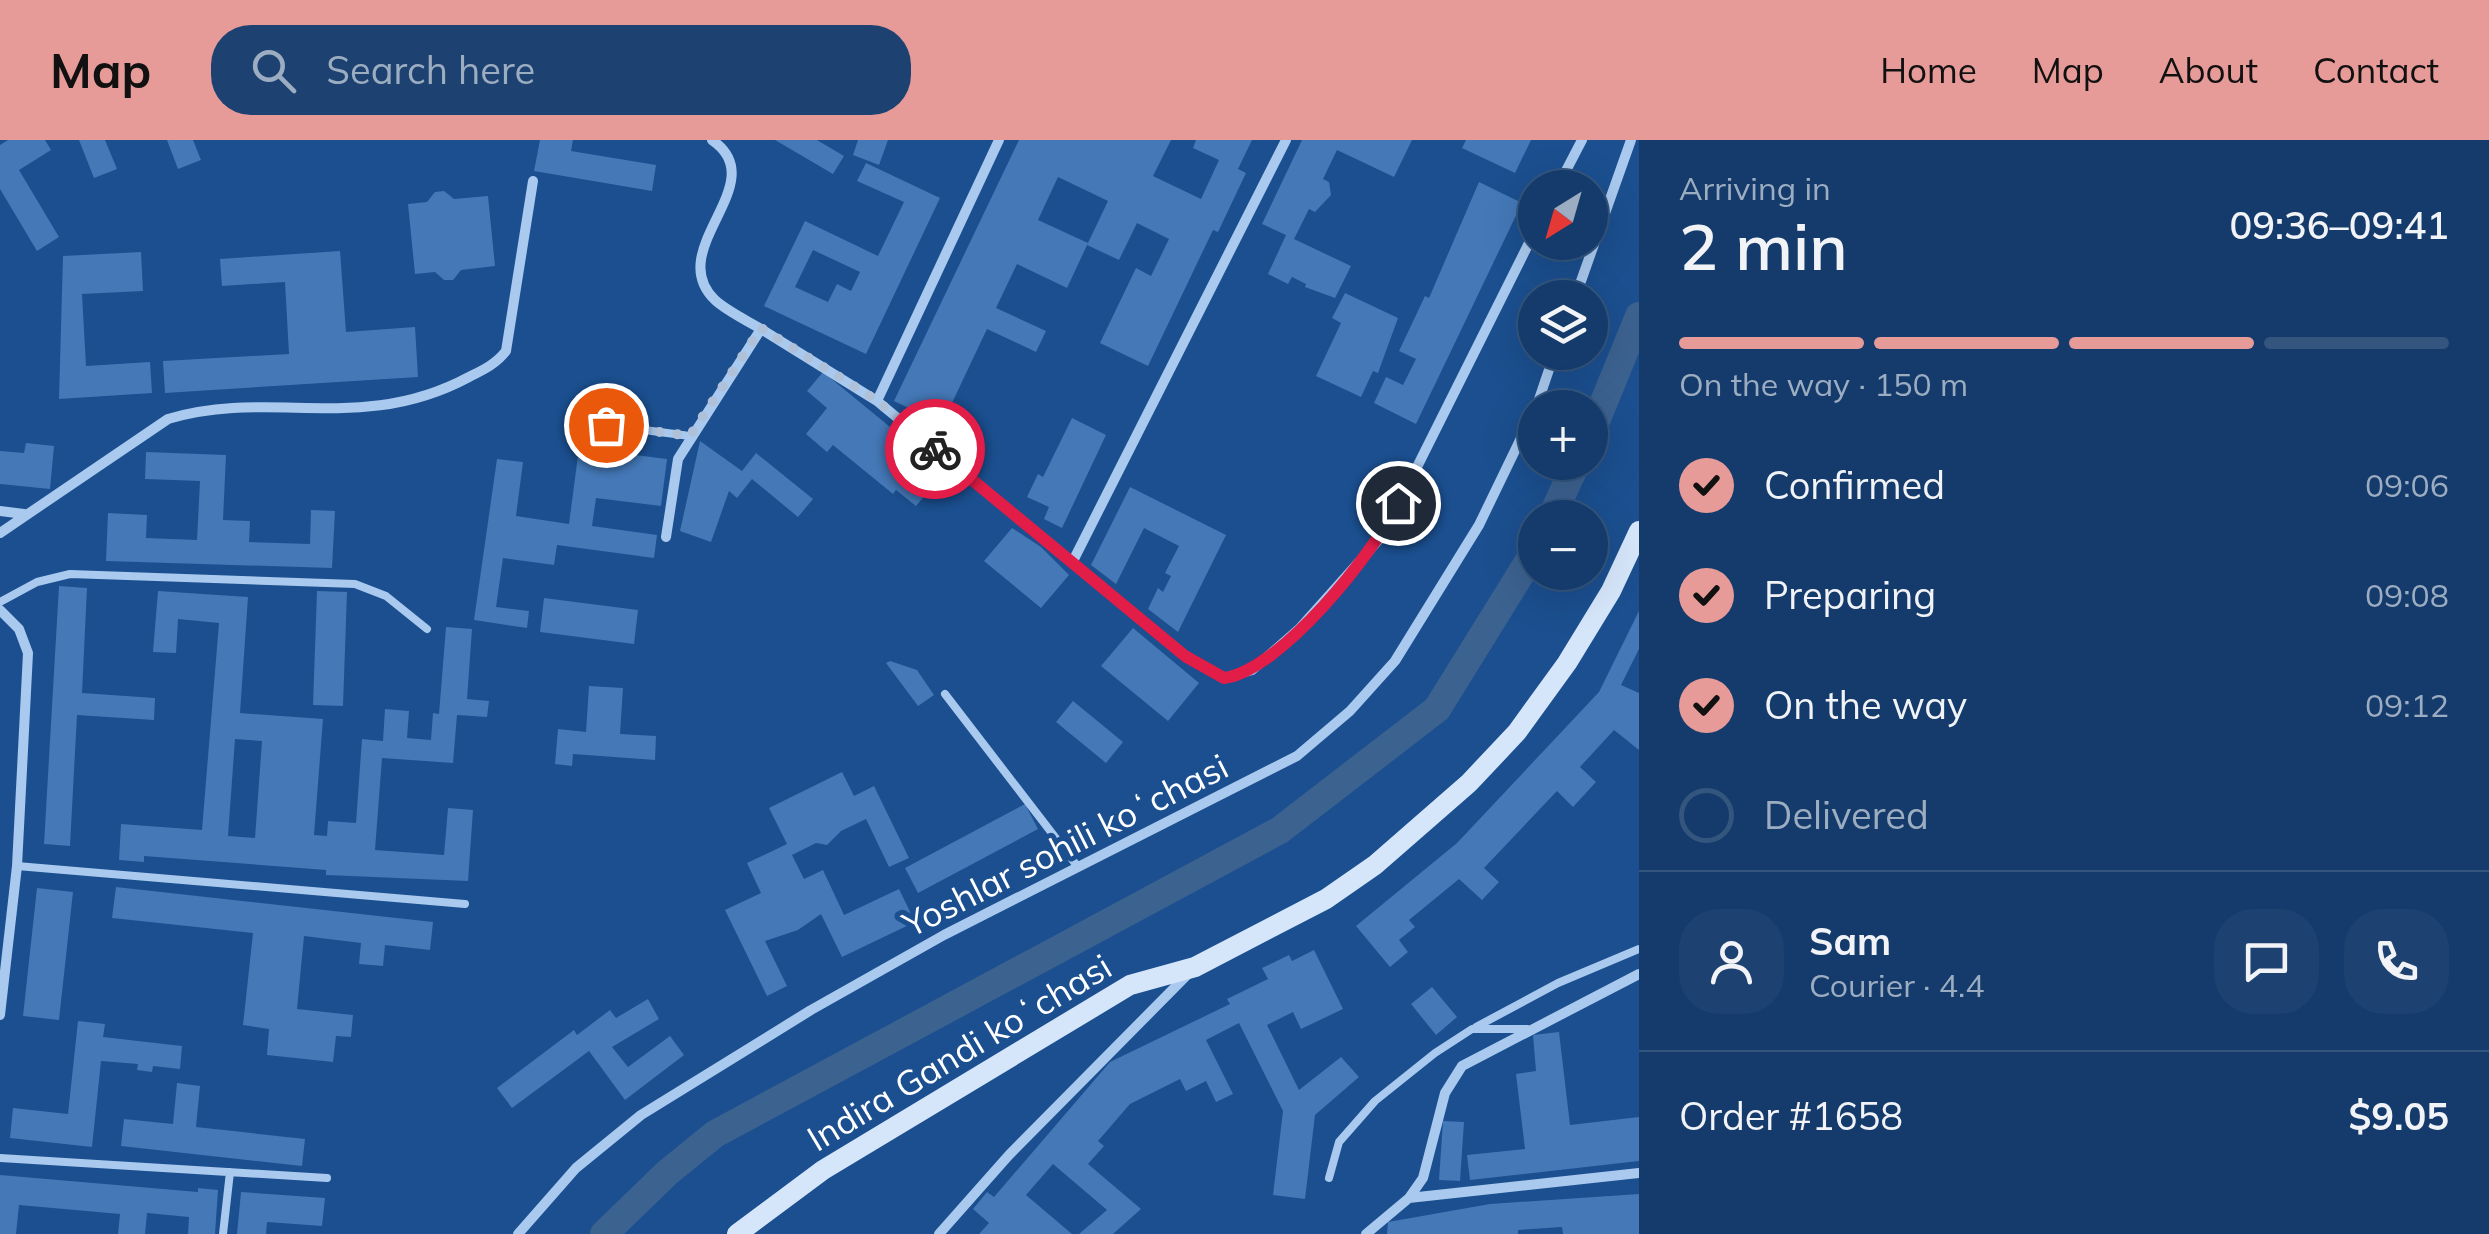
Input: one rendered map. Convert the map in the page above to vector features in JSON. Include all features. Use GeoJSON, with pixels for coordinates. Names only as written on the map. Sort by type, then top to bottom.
{"type":"FeatureCollection","features":[{"type":"Feature","properties":{"kind":"street"},"geometry":{"type":"LineString","coordinates":[[712,140],[730,158],[733,174],[699,255],[700,273],[716,301],[876,400],[1213,674],[1224,678],[1252,670],[1300,629],[1383,536],[1520,260]]}},
{"type":"Feature","properties":{"kind":"street"},"geometry":{"type":"LineString","coordinates":[[876,400],[999,140]]}},
{"type":"Feature","properties":{"kind":"street"},"geometry":{"type":"LineString","coordinates":[[1074,562],[1286,140]]}},
{"type":"Feature","properties":{"kind":"street"},"geometry":{"type":"LineString","coordinates":[[1567,170],[1582,140]]}},
{"type":"Feature","properties":{"kind":"street"},"geometry":{"type":"LineString","coordinates":[[1581,280],[1630,140]]}},
{"type":"Feature","properties":{"kind":"street"},"geometry":{"type":"LineString","coordinates":[[0,533],[168,419],[199,410],[367,409],[406,404],[439,393],[499,361],[508,337],[533,181]]}},
{"type":"Feature","properties":{"kind":"street"},"geometry":{"type":"LineString","coordinates":[[666,537],[678,459],[761,328]]}},
{"type":"Feature","properties":{"kind":"street","name":"Yoshlar sohili koʻchasi"},"geometry":{"type":"LineString","coordinates":[[518,1234],[576,1168],[641,1116],[828,1001],[1078,867],[1297,756],[1350,711],[1395,661],[1479,524],[1518,443]]}},
{"type":"Feature","properties":{"kind":"street"},"geometry":{"type":"LineString","coordinates":[[0,511],[25,514]]}},
{"type":"Feature","properties":{"kind":"street","name":"Indira Gandi koʻchasi"},"geometry":{"type":"LineString","coordinates":[[736,1234],[823,1170],[1130,984],[1194,968],[1326,899],[1375,865],[1469,783],[1517,732],[1567,664],[1639,532]]}},
{"type":"Feature","properties":{"kind":"street"},"geometry":{"type":"LineString","coordinates":[[0,610],[20,629],[28,653],[17,866],[0,1016]]}},
{"type":"Feature","properties":{"kind":"street"},"geometry":{"type":"LineString","coordinates":[[939,1234],[1009,1156],[1194,968]]}},
{"type":"Feature","properties":{"kind":"street"},"geometry":{"type":"LineString","coordinates":[[1366,1234],[1409,1198],[1428,1162],[1444,1093],[1462,1066],[1639,974]]}},
{"type":"Feature","properties":{"kind":"street"},"geometry":{"type":"LineString","coordinates":[[1409,1198],[1639,1172]]}},
{"type":"Feature","properties":{"kind":"lane"},"geometry":{"type":"LineString","coordinates":[[606,425],[690,436]]}},
{"type":"Feature","properties":{"kind":"lane"},"geometry":{"type":"LineString","coordinates":[[0,602],[37,582],[70,574],[356,584],[386,596],[427,628]]}},
{"type":"Feature","properties":{"kind":"lane"},"geometry":{"type":"LineString","coordinates":[[945,694],[1078,867]]}},
{"type":"Feature","properties":{"kind":"lane"},"geometry":{"type":"LineString","coordinates":[[17,866],[465,904]]}},
{"type":"Feature","properties":{"kind":"lane"},"geometry":{"type":"LineString","coordinates":[[1329,1178],[1338,1142],[1375,1101],[1472,1029],[1558,983],[1639,949]]}},
{"type":"Feature","properties":{"kind":"lane"},"geometry":{"type":"LineString","coordinates":[[1472,1029],[1527,1029]]}},
{"type":"Feature","properties":{"kind":"lane"},"geometry":{"type":"LineString","coordinates":[[0,1158],[328,1178]]}},
{"type":"Feature","properties":{"kind":"lane"},"geometry":{"type":"LineString","coordinates":[[223,1234],[230,1172]]}},
{"type":"Feature","properties":{"kind":"building"},"geometry":{"type":"Polygon","coordinates":[[[8,140],[45,140],[51,150],[19,170],[59,237],[37,251],[0,189],[0,145],[8,140]]]}},
{"type":"Feature","properties":{"kind":"building"},"geometry":{"type":"Polygon","coordinates":[[[79,140],[105,140],[117,169],[94,178],[79,140]]]}},
{"type":"Feature","properties":{"kind":"building"},"geometry":{"type":"Polygon","coordinates":[[[167,140],[193,140],[201,160],[178,169],[167,140]]]}},
{"type":"Feature","properties":{"kind":"building"},"geometry":{"type":"Polygon","coordinates":[[[540,140],[573,140],[571,151],[656,165],[652,191],[534,171],[540,140]]]}},
{"type":"Feature","properties":{"kind":"building"},"geometry":{"type":"Polygon","coordinates":[[[775,140],[817,140],[844,156],[833,174],[775,140]]]}},
{"type":"Feature","properties":{"kind":"building"},"geometry":{"type":"Polygon","coordinates":[[[858,140],[888,140],[879,165],[853,155],[858,140]]]}},
{"type":"Feature","properties":{"kind":"building"},"geometry":{"type":"Polygon","coordinates":[[[1019,140],[1171,140],[1153,176],[1201,199],[1219,160],[1193,148],[1196,140],[1252,140],[1238,169],[1246,173],[1218,232],[1213,230],[1148,366],[1100,343],[1136,268],[1151,276],[1169,239],[1137,223],[1119,260],[1087,245],[1067,288],[1017,264],[996,308],[1046,331],[1036,352],[987,329],[942,424],[894,401],[1019,140]],[[1058,177],[1038,220],[1088,243],[1108,201],[1058,177]]]}},
{"type":"Feature","properties":{"kind":"building"},"geometry":{"type":"Polygon","coordinates":[[[1302,140],[1412,140],[1394,177],[1337,150],[1323,179],[1329,182],[1331,195],[1315,212],[1309,209],[1294,239],[1351,266],[1335,298],[1305,287],[1292,277],[1288,284],[1268,274],[1286,235],[1262,224],[1302,140]]]}},
{"type":"Feature","properties":{"kind":"building"},"geometry":{"type":"Polygon","coordinates":[[[1466,140],[1531,140],[1515,173],[1462,148],[1466,140]]]}},
{"type":"Feature","properties":{"kind":"building"},"geometry":{"type":"Polygon","coordinates":[[[866,163],[940,198],[866,354],[764,306],[805,221],[878,256],[904,202],[857,181],[866,163]],[[813,250],[795,287],[828,302],[837,284],[851,291],[860,272],[813,250]]]}},
{"type":"Feature","properties":{"kind":"building"},"geometry":{"type":"Polygon","coordinates":[[[1479,182],[1518,201],[1518,211],[1416,424],[1374,403],[1386,377],[1403,385],[1416,359],[1399,351],[1425,296],[1429,298],[1479,182]]]}},
{"type":"Feature","properties":{"kind":"building"},"geometry":{"type":"Polygon","coordinates":[[[444,191],[454,199],[488,196],[495,266],[461,270],[453,280],[444,280],[435,272],[415,274],[408,204],[427,202],[435,192],[444,191]]]}},
{"type":"Feature","properties":{"kind":"building"},"geometry":{"type":"Polygon","coordinates":[[[340,251],[346,332],[415,327],[418,377],[165,393],[163,361],[289,354],[285,282],[222,286],[220,259],[340,251]]]}},
{"type":"Feature","properties":{"kind":"building"},"geometry":{"type":"Polygon","coordinates":[[[141,252],[143,291],[82,294],[86,366],[150,362],[152,393],[59,399],[63,256],[141,252]]]}},
{"type":"Feature","properties":{"kind":"building"},"geometry":{"type":"Polygon","coordinates":[[[1345,293],[1398,318],[1378,373],[1373,371],[1361,397],[1316,376],[1341,323],[1332,318],[1345,293]]]}},
{"type":"Feature","properties":{"kind":"building"},"geometry":{"type":"Polygon","coordinates":[[[823,372],[945,472],[916,506],[896,490],[893,494],[833,445],[827,452],[806,434],[827,408],[807,391],[823,372]]]}},
{"type":"Feature","properties":{"kind":"building"},"geometry":{"type":"Polygon","coordinates":[[[1072,418],[1106,435],[1062,528],[1044,519],[1049,507],[1027,497],[1038,474],[1043,477],[1072,418]]]}},
{"type":"Feature","properties":{"kind":"building"},"geometry":{"type":"Polygon","coordinates":[[[700,441],[742,471],[756,453],[813,499],[798,517],[752,479],[737,498],[729,491],[711,542],[680,531],[700,441]]]}},
{"type":"Feature","properties":{"kind":"building"},"geometry":{"type":"Polygon","coordinates":[[[26,443],[54,446],[50,489],[0,484],[0,451],[24,453],[26,443]]]}},
{"type":"Feature","properties":{"kind":"building"},"geometry":{"type":"Polygon","coordinates":[[[579,448],[667,459],[661,506],[596,498],[592,526],[657,535],[654,558],[557,545],[554,565],[503,558],[496,607],[529,611],[527,628],[474,620],[497,459],[523,462],[516,516],[569,524],[579,448]]]}},
{"type":"Feature","properties":{"kind":"building"},"geometry":{"type":"Polygon","coordinates":[[[146,452],[226,455],[223,520],[250,521],[249,542],[310,544],[311,510],[335,511],[332,568],[106,561],[108,513],[147,515],[146,538],[197,540],[200,481],[145,479],[146,452]]]}},
{"type":"Feature","properties":{"kind":"building"},"geometry":{"type":"Polygon","coordinates":[[[1130,487],[1226,535],[1178,632],[1148,609],[1158,588],[1163,592],[1171,576],[1165,573],[1179,546],[1144,528],[1116,584],[1091,565],[1130,487]]]}},
{"type":"Feature","properties":{"kind":"building"},"geometry":{"type":"Polygon","coordinates":[[[1012,528],[1041,547],[1069,575],[1041,608],[984,561],[1012,528]]]}},
{"type":"Feature","properties":{"kind":"building"},"geometry":{"type":"Polygon","coordinates":[[[59,586],[87,588],[82,693],[155,698],[154,720],[77,715],[70,846],[44,844],[59,586]]]}},
{"type":"Feature","properties":{"kind":"building"},"geometry":{"type":"Polygon","coordinates":[[[158,591],[248,597],[240,713],[323,719],[314,835],[327,836],[328,821],[356,823],[362,739],[383,741],[385,709],[409,711],[407,738],[431,740],[433,713],[439,714],[446,627],[472,629],[467,699],[489,701],[487,717],[457,715],[453,763],[382,758],[375,850],[444,855],[448,808],[473,810],[468,881],[326,875],[326,870],[144,856],[144,862],[119,860],[121,824],[202,830],[219,623],[178,619],[176,653],[153,652],[158,591]],[[235,739],[228,836],[255,838],[262,741],[235,739]]]}},
{"type":"Feature","properties":{"kind":"building"},"geometry":{"type":"Polygon","coordinates":[[[317,591],[347,592],[343,706],[313,705],[317,591]]]}},
{"type":"Feature","properties":{"kind":"building"},"geometry":{"type":"Polygon","coordinates":[[[544,598],[638,610],[634,644],[540,632],[544,598]]]}},
{"type":"Feature","properties":{"kind":"building"},"geometry":{"type":"Polygon","coordinates":[[[1639,611],[1639,649],[1621,685],[1639,693],[1639,750],[1614,730],[1580,767],[1596,782],[1573,807],[1557,791],[1484,868],[1499,882],[1482,900],[1459,879],[1409,920],[1415,927],[1399,940],[1408,952],[1390,967],[1356,926],[1457,843],[1599,692],[1639,611]]]}},
{"type":"Feature","properties":{"kind":"building"},"geometry":{"type":"Polygon","coordinates":[[[1133,628],[1199,683],[1168,721],[1101,666],[1133,628]]]}},
{"type":"Feature","properties":{"kind":"building"},"geometry":{"type":"Polygon","coordinates":[[[886,663],[917,670],[934,695],[918,706],[886,663]]]}},
{"type":"Feature","properties":{"kind":"building"},"geometry":{"type":"Polygon","coordinates":[[[589,686],[623,688],[620,734],[656,736],[655,760],[573,754],[572,766],[555,764],[558,729],[586,732],[589,686]]]}},
{"type":"Feature","properties":{"kind":"building"},"geometry":{"type":"Polygon","coordinates":[[[1073,701],[1123,742],[1106,763],[1056,722],[1073,701]]]}},
{"type":"Feature","properties":{"kind":"building"},"geometry":{"type":"Polygon","coordinates":[[[842,772],[854,796],[874,786],[909,858],[889,867],[866,819],[841,831],[827,845],[816,843],[792,855],[804,879],[823,870],[844,915],[899,889],[915,922],[842,957],[821,914],[798,930],[765,941],[787,986],[767,996],[725,910],[761,893],[747,863],[787,844],[769,808],[842,772]]]}},
{"type":"Feature","properties":{"kind":"building"},"geometry":{"type":"Polygon","coordinates":[[[1025,804],[1038,829],[918,893],[905,868],[1025,804]]]}},
{"type":"Feature","properties":{"kind":"building"},"geometry":{"type":"Polygon","coordinates":[[[116,887],[433,922],[430,950],[385,945],[383,966],[359,964],[361,943],[304,936],[297,1009],[353,1015],[351,1037],[336,1036],[333,1062],[267,1055],[269,1029],[243,1025],[253,933],[112,918],[116,887]]]}},
{"type":"Feature","properties":{"kind":"building"},"geometry":{"type":"Polygon","coordinates":[[[37,888],[73,892],[59,1020],[23,1016],[37,888]]]}},
{"type":"Feature","properties":{"kind":"building"},"geometry":{"type":"Polygon","coordinates":[[[1314,950],[1343,1009],[1301,1029],[1293,1012],[1267,1025],[1299,1090],[1341,1057],[1359,1077],[1315,1115],[1305,1199],[1273,1195],[1283,1111],[1239,1023],[1206,1040],[1233,1094],[1216,1102],[1206,1081],[1186,1091],[1180,1079],[1130,1104],[1098,1141],[1104,1146],[1088,1164],[1141,1209],[1113,1234],[1079,1234],[1107,1210],[1053,1164],[1026,1195],[1072,1234],[979,1234],[989,1223],[973,1209],[987,1192],[994,1197],[1110,1062],[1230,1004],[1227,999],[1268,979],[1262,968],[1289,955],[1292,961],[1314,950]]]}},
{"type":"Feature","properties":{"kind":"building"},"geometry":{"type":"Polygon","coordinates":[[[1432,987],[1457,1017],[1436,1035],[1411,1004],[1432,987]]]}},
{"type":"Feature","properties":{"kind":"building"},"geometry":{"type":"Polygon","coordinates":[[[648,999],[659,1019],[612,1047],[628,1067],[670,1036],[684,1055],[625,1100],[589,1051],[512,1108],[497,1088],[574,1030],[577,1035],[610,1010],[616,1018],[648,999]]]}},
{"type":"Feature","properties":{"kind":"building"},"geometry":{"type":"Polygon","coordinates":[[[78,1021],[105,1024],[103,1037],[182,1046],[180,1069],[153,1066],[152,1072],[137,1070],[138,1064],[101,1061],[92,1147],[10,1138],[13,1108],[68,1114],[78,1021]]]}},
{"type":"Feature","properties":{"kind":"building"},"geometry":{"type":"Polygon","coordinates":[[[1559,1032],[1570,1125],[1639,1117],[1639,1161],[1470,1180],[1467,1155],[1525,1149],[1516,1074],[1536,1071],[1533,1035],[1559,1032]]]}},
{"type":"Feature","properties":{"kind":"building"},"geometry":{"type":"Polygon","coordinates":[[[177,1083],[200,1086],[196,1127],[305,1139],[302,1166],[121,1146],[124,1119],[173,1124],[177,1083]]]}},
{"type":"Feature","properties":{"kind":"building"},"geometry":{"type":"Polygon","coordinates":[[[1443,1121],[1464,1122],[1460,1181],[1439,1180],[1443,1121]]]}},
{"type":"Feature","properties":{"kind":"building"},"geometry":{"type":"Polygon","coordinates":[[[0,1175],[198,1192],[198,1188],[218,1190],[215,1234],[188,1234],[189,1217],[147,1213],[145,1234],[118,1234],[120,1214],[19,1205],[16,1234],[0,1234],[0,1175]]]}},
{"type":"Feature","properties":{"kind":"building"},"geometry":{"type":"Polygon","coordinates":[[[241,1192],[325,1198],[322,1226],[267,1222],[266,1234],[237,1234],[241,1192]]]}},
{"type":"Feature","properties":{"kind":"building"},"geometry":{"type":"Polygon","coordinates":[[[1639,1194],[1639,1234],[1563,1234],[1562,1227],[1518,1230],[1518,1234],[1387,1234],[1388,1222],[1490,1204],[1639,1194]]]}},
{"type":"Feature","properties":{"kind":"waterway"},"geometry":{"type":"LineString","coordinates":[[1608,392],[1639,316]]}},
{"type":"Feature","properties":{"kind":"waterway"},"geometry":{"type":"LineString","coordinates":[[1559,500],[1569,480]]}},
{"type":"Feature","properties":{"kind":"waterway"},"geometry":{"type":"LineString","coordinates":[[604,1234],[667,1173],[715,1134],[1280,830],[1437,709],[1518,578]]}},
{"type":"Feature","properties":{"kind":"way so far"},"geometry":{"type":"LineString","coordinates":[[606,425],[690,436],[761,328],[876,400],[935,449]]}},
{"type":"Feature","properties":{"kind":"route"},"geometry":{"type":"LineString","coordinates":[[935,449],[1185,656],[1224,678],[1252,670],[1300,629],[1383,536],[1398,503]]}}]}
